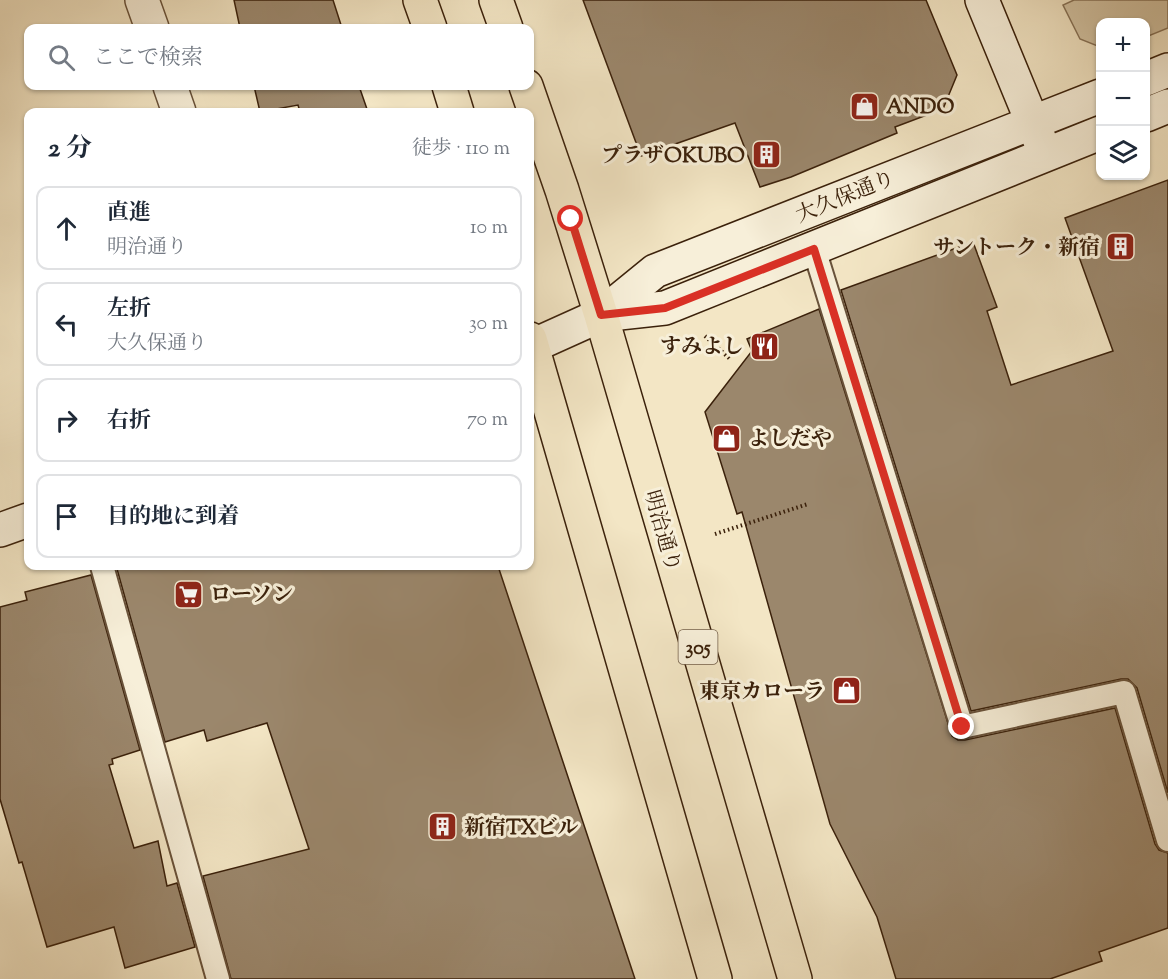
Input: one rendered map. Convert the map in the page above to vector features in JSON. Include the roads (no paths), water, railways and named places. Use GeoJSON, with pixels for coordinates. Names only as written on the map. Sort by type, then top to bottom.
{"type":"FeatureCollection","features":[{"type":"Feature","properties":{"kind":"main road"},"geometry":{"type":"LineString","coordinates":[[142,0],[151,24]]}},
{"type":"Feature","properties":{"kind":"main road"},"geometry":{"type":"LineString","coordinates":[[420,0],[429,24]]}},
{"type":"Feature","properties":{"kind":"main road"},"geometry":{"type":"LineString","coordinates":[[496,0],[505,24]]}},
{"type":"Feature","properties":{"kind":"main road"},"geometry":{"type":"LineString","coordinates":[[982,0],[1046,154]]}},
{"type":"Feature","properties":{"kind":"main road"},"geometry":{"type":"LineString","coordinates":[[1150,77],[1168,70]]}},
{"type":"Feature","properties":{"kind":"main road"},"geometry":{"type":"LineString","coordinates":[[171,90],[178,108]]}},
{"type":"Feature","properties":{"kind":"main road"},"geometry":{"type":"LineString","coordinates":[[450,90],[457,108]]}},
{"type":"Feature","properties":{"kind":"main road","name":"明治通り"},"geometry":{"type":"LineString","coordinates":[[526,90],[533,108]]}},
{"type":"Feature","properties":{"kind":"main road","name":"大久保通り"},"geometry":{"type":"LineString","coordinates":[[601,315],[655,271],[1096,98]]}},
{"type":"Feature","properties":{"kind":"main road"},"geometry":{"type":"LineString","coordinates":[[1150,113],[1168,106]]}},
{"type":"Feature","properties":{"kind":"main road","name":"明治通り"},"geometry":{"type":"LineString","coordinates":[[534,111],[562,190],[601,315],[795,979]]}},
{"type":"Feature","properties":{"kind":"main road","name":"大久保通り"},"geometry":{"type":"LineString","coordinates":[[534,342],[601,315],[665,308],[1096,135]]}},
{"type":"Feature","properties":{"kind":"main road"},"geometry":{"type":"LineString","coordinates":[[534,358],[715,979]]}},
{"type":"Feature","properties":{"kind":"main road"},"geometry":{"type":"LineString","coordinates":[[0,530],[24,521]]}},
{"type":"Feature","properties":{"kind":"lane"},"geometry":{"type":"LineString","coordinates":[[814,249],[962,727],[1124,692],[1168,840]]}},
{"type":"Feature","properties":{"kind":"lane"},"geometry":{"type":"LineString","coordinates":[[103,570],[218,979]]}},
{"type":"Feature","properties":{"kind":"place","name":"ANDO"},"geometry":{"type":"Point","coordinates":[865,106]}},
{"type":"Feature","properties":{"kind":"place","name":"プラザOKUBO"},"geometry":{"type":"Point","coordinates":[766,155]}},
{"type":"Feature","properties":{"kind":"place","name":"サントーク・新宿"},"geometry":{"type":"Point","coordinates":[1121,247]}},
{"type":"Feature","properties":{"kind":"place","name":"すみよし"},"geometry":{"type":"Point","coordinates":[765,346]}},
{"type":"Feature","properties":{"kind":"place","name":"よしだや"},"geometry":{"type":"Point","coordinates":[727,438]}},
{"type":"Feature","properties":{"kind":"place","name":"ローソン"},"geometry":{"type":"Point","coordinates":[189,594]}},
{"type":"Feature","properties":{"kind":"place","name":"東京カローラ"},"geometry":{"type":"Point","coordinates":[846,691]}},
{"type":"Feature","properties":{"kind":"place","name":"新宿TXビル"},"geometry":{"type":"Point","coordinates":[443,827]}}]}
